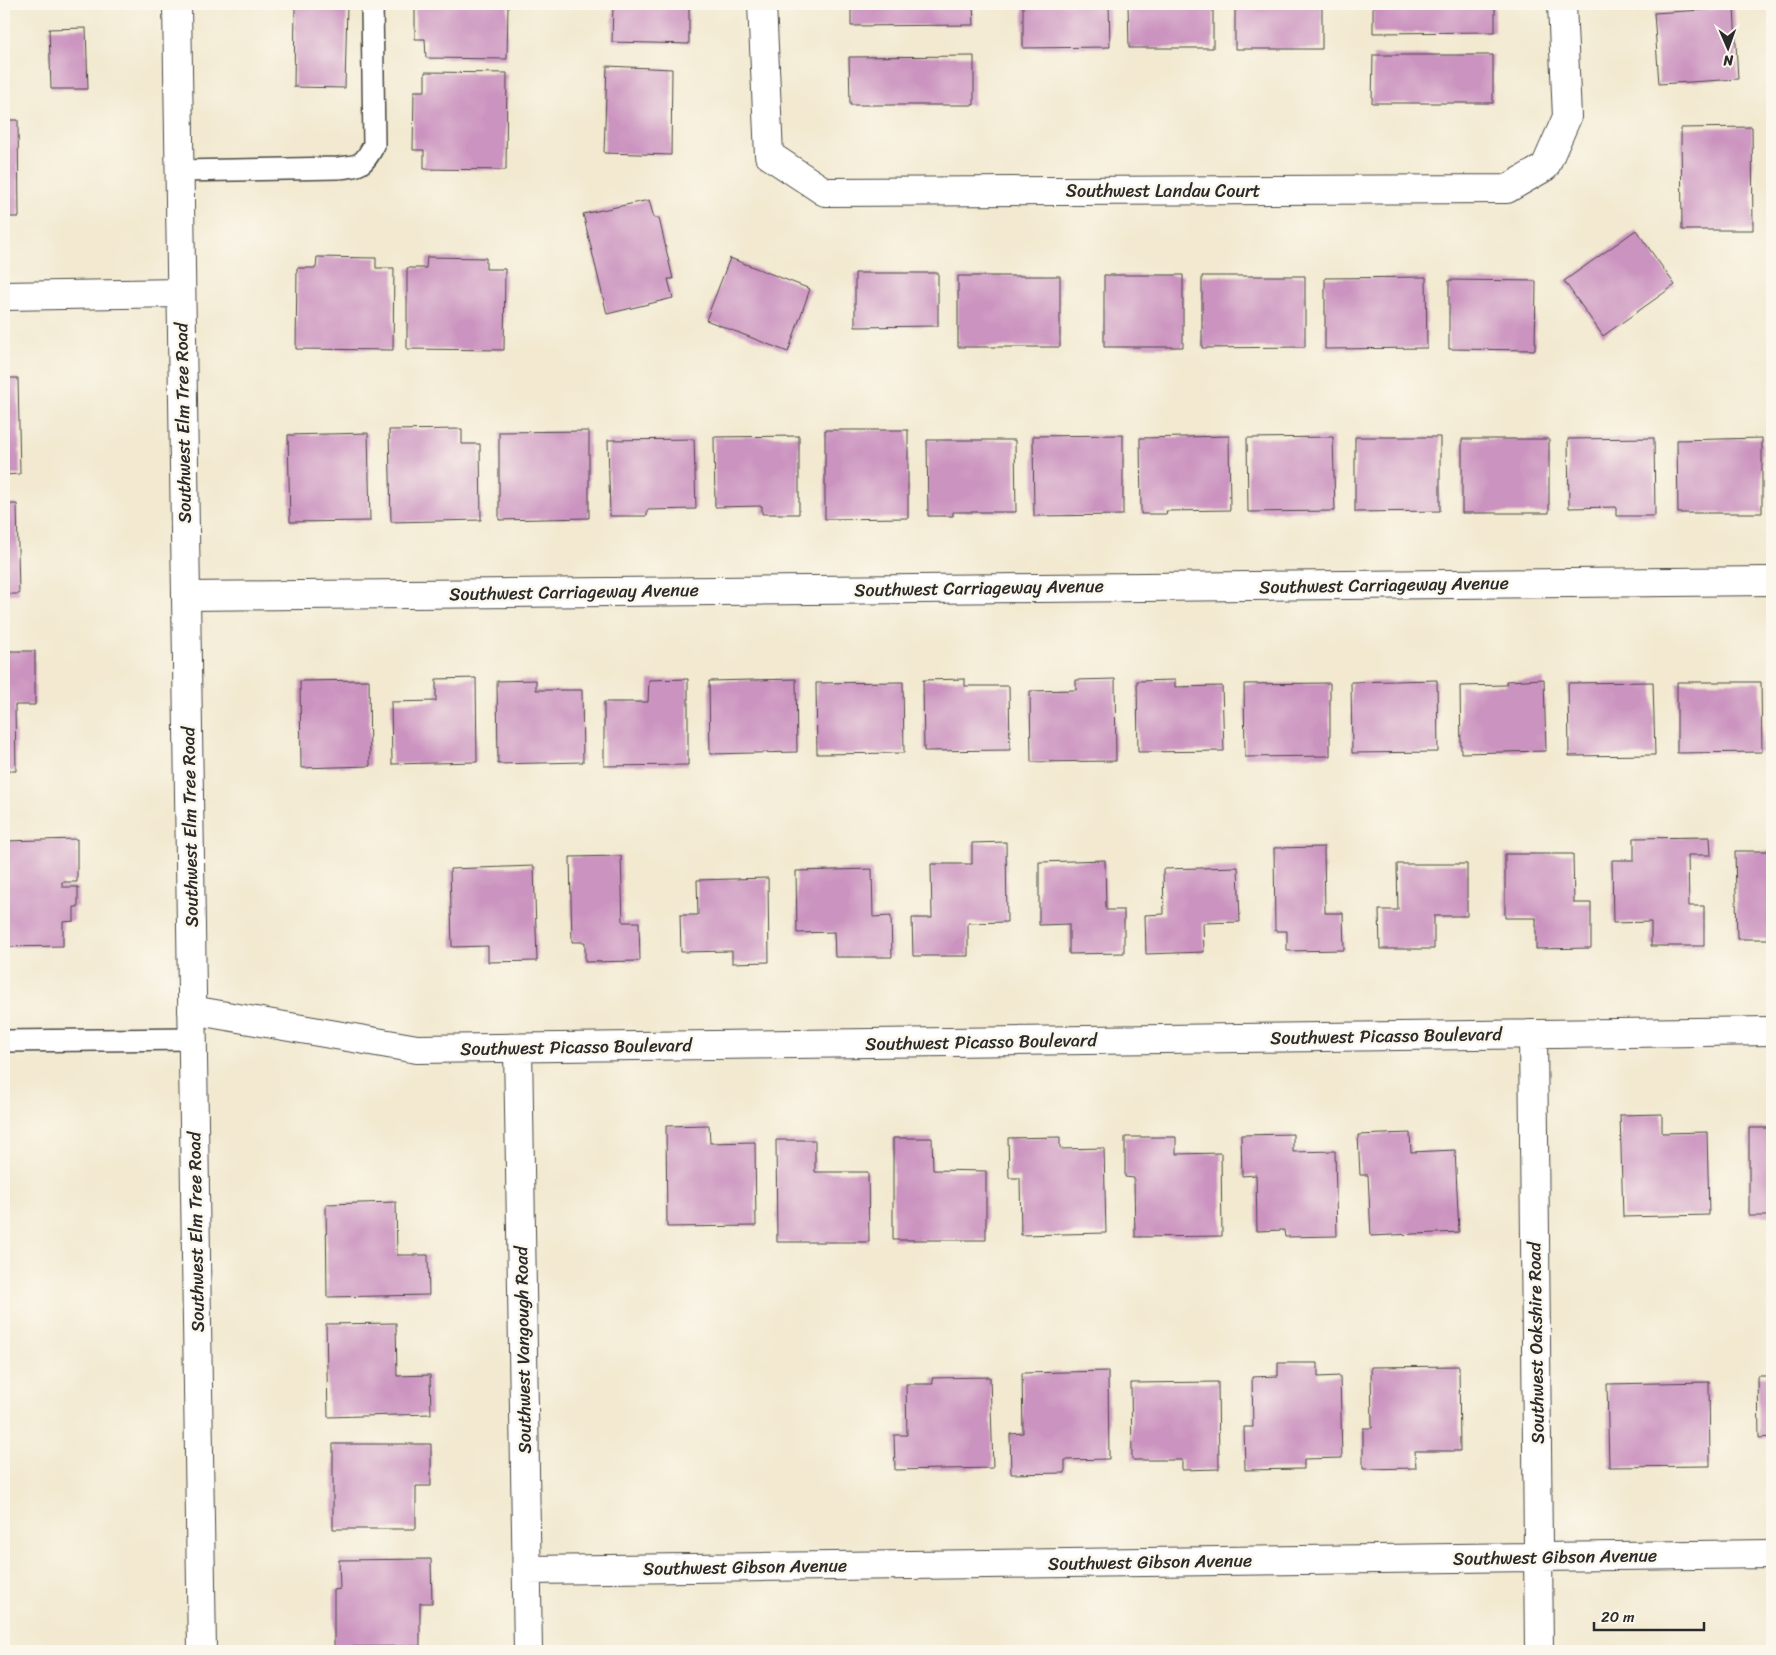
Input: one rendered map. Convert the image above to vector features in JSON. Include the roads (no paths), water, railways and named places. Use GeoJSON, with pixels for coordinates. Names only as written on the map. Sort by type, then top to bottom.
{"type":"FeatureCollection","features":[{"type":"Feature","properties":{"kind":"street","name":"Southwest Elm Tree Road"},"geometry":{"type":"LineString","coordinates":[[177,4],[202,1651]]}},
{"type":"Feature","properties":{"kind":"street","name":"Southwest Landau Court"},"geometry":{"type":"LineString","coordinates":[[762,4],[769,155],[825,192],[1507,189],[1545,167],[1567,117],[1562,4]]}},
{"type":"Feature","properties":{"kind":"street"},"geometry":{"type":"LineString","coordinates":[[4,296],[181,293]]}},
{"type":"Feature","properties":{"kind":"street","name":"Southwest Carriageway Avenue"},"geometry":{"type":"LineString","coordinates":[[186,596],[1772,581]]}},
{"type":"Feature","properties":{"kind":"street","name":"Southwest Picasso Boulevard"},"geometry":{"type":"LineString","coordinates":[[192,1010],[417,1049],[1772,1031]]}},
{"type":"Feature","properties":{"kind":"street","name":"Southwest Oakshire Road"},"geometry":{"type":"LineString","coordinates":[[1533,1034],[1539,1651]]}},
{"type":"Feature","properties":{"kind":"street","name":"Southwest Vangough Road"},"geometry":{"type":"LineString","coordinates":[[518,1048],[528,1651]]}},
{"type":"Feature","properties":{"kind":"street","name":"Southwest Gibson Avenue"},"geometry":{"type":"LineString","coordinates":[[528,1570],[1772,1554]]}},
{"type":"Feature","properties":{"kind":"lane"},"geometry":{"type":"LineString","coordinates":[[179,170],[338,168],[356,166],[366,160],[374,145],[372,4]]}},
{"type":"Feature","properties":{"kind":"lane"},"geometry":{"type":"LineString","coordinates":[[4,1041],[193,1039]]}}]}
